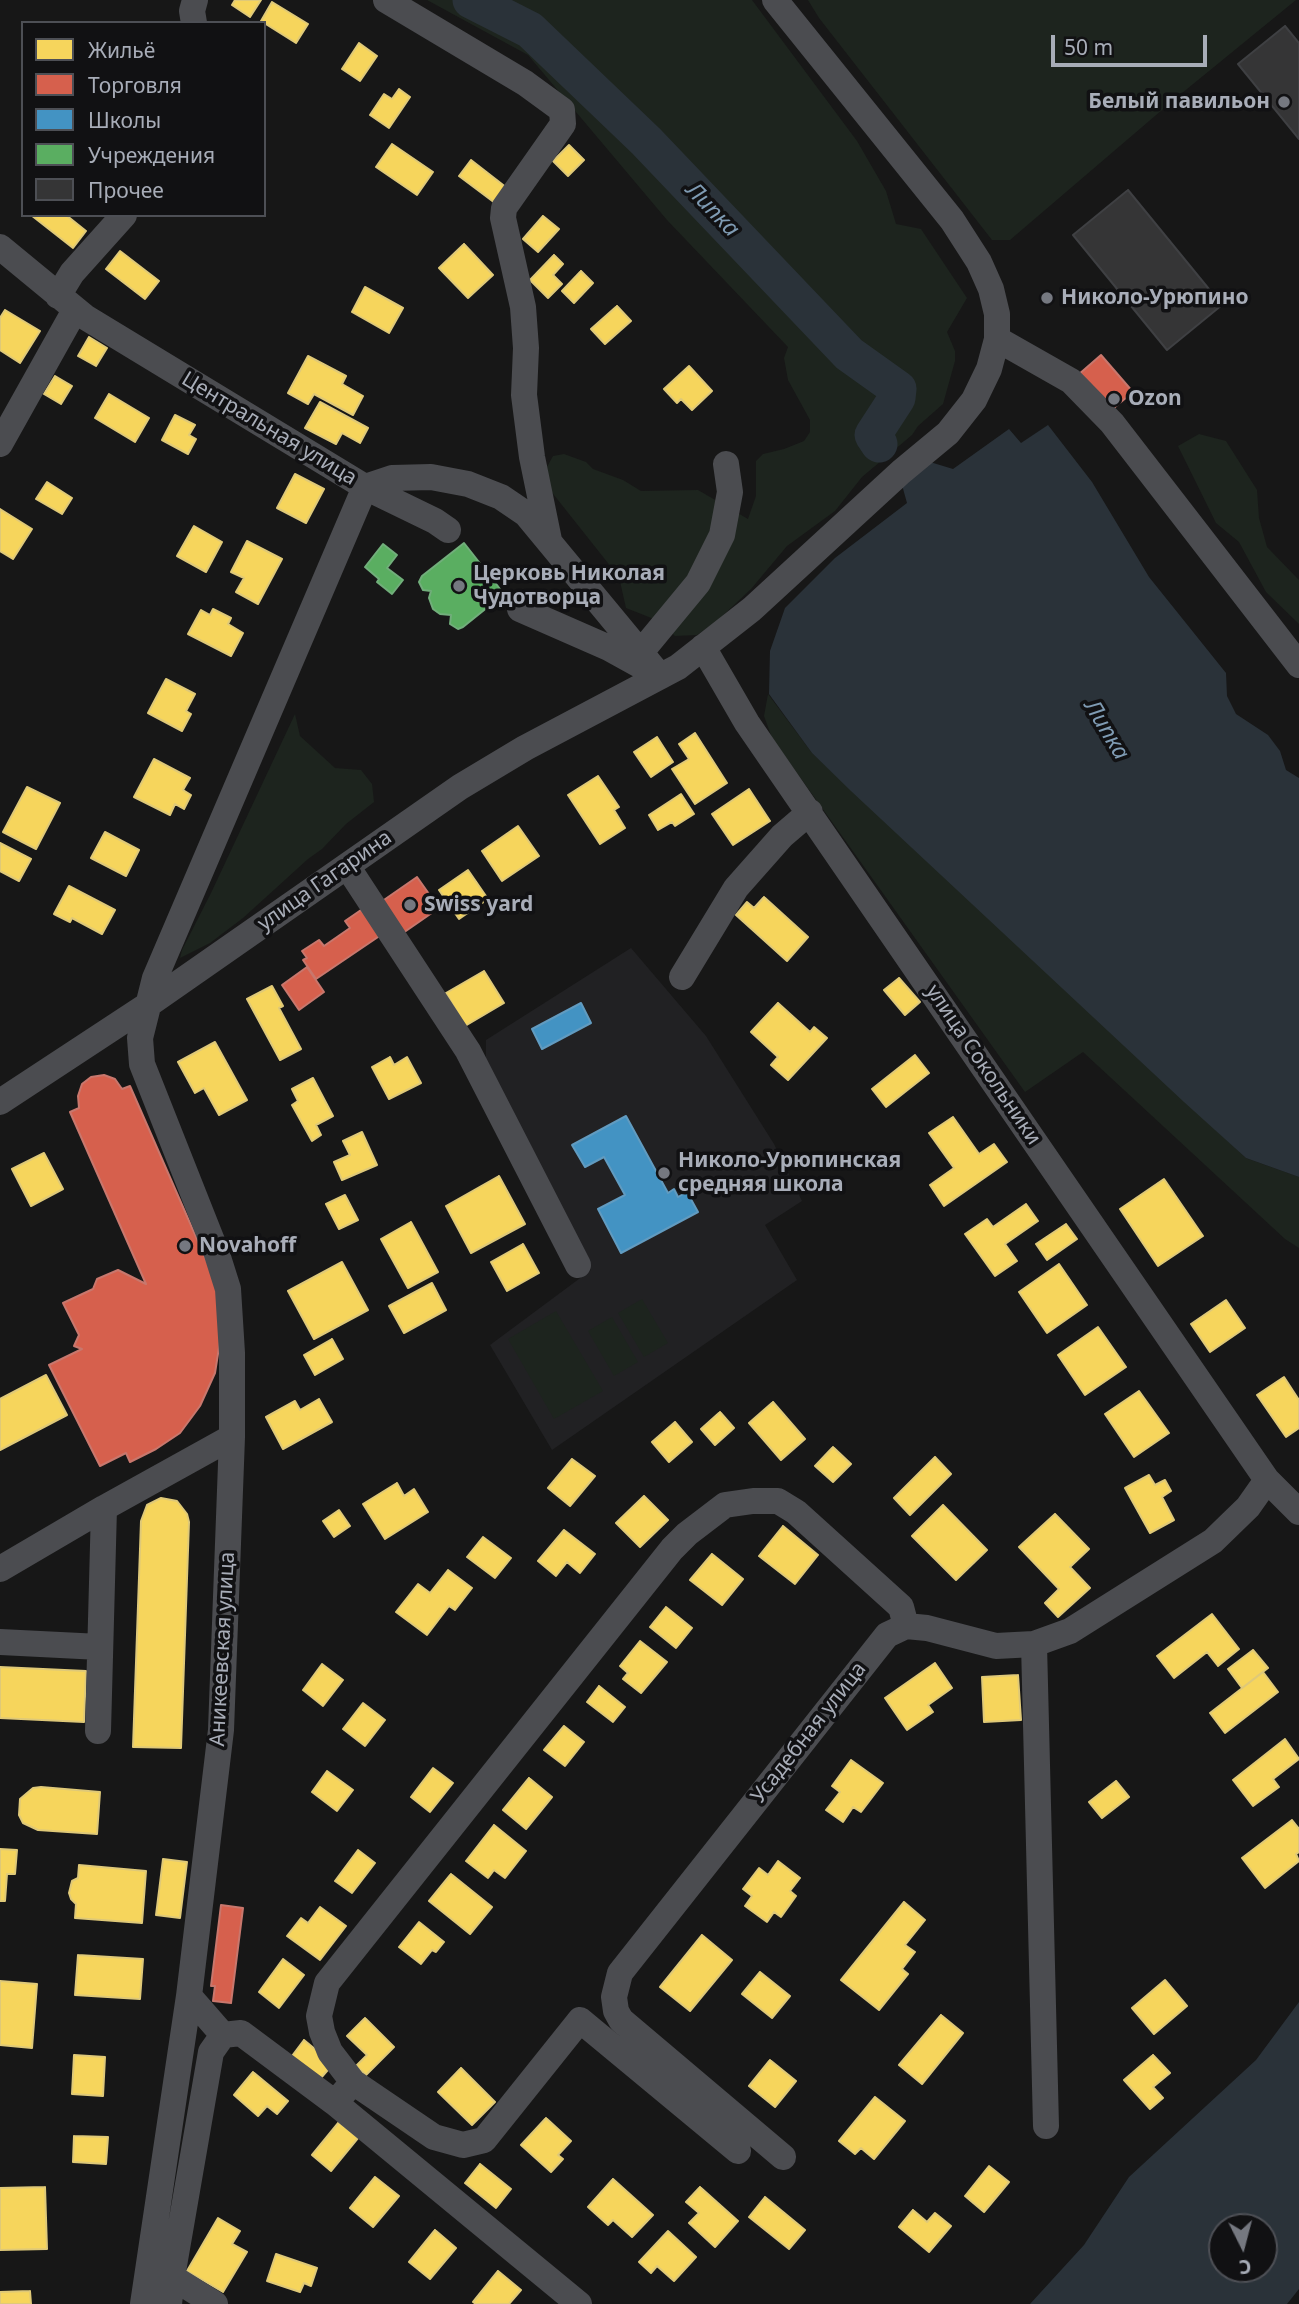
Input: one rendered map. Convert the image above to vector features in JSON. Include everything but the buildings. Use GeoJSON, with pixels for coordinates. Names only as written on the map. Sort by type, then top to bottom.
{"type":"FeatureCollection","features":[{"type":"Feature","properties":{"kind":"street"},"geometry":{"type":"LineString","coordinates":[[194,21],[192,11],[195,0]]}},
{"type":"Feature","properties":{"kind":"street"},"geometry":{"type":"LineString","coordinates":[[386,0],[525,83],[562,110],[563,124],[505,208],[503,218],[523,307],[526,348],[524,395],[532,457],[549,540]]}},
{"type":"Feature","properties":{"kind":"street","name":"улица Гагарина"},"geometry":{"type":"LineString","coordinates":[[0,1102],[146,1006],[460,787],[525,748],[678,667],[752,609],[901,472],[948,433],[974,400],[989,369],[997,339],[998,314],[979,262],[952,220],[775,0]]}},
{"type":"Feature","properties":{"kind":"street"},"geometry":{"type":"LineString","coordinates":[[0,444],[67,303],[72,272],[122,217]]}},
{"type":"Feature","properties":{"kind":"street","name":"Центральная улица"},"geometry":{"type":"LineString","coordinates":[[0,247],[67,303],[365,487],[392,478],[431,477],[468,484],[500,497],[526,514],[660,676]]}},
{"type":"Feature","properties":{"kind":"street"},"geometry":{"type":"LineString","coordinates":[[997,339],[1071,381],[1112,423],[1299,666]]}},
{"type":"Feature","properties":{"kind":"street"},"geometry":{"type":"LineString","coordinates":[[641,652],[698,583],[722,535],[730,492],[726,464]]}},
{"type":"Feature","properties":{"kind":"street"},"geometry":{"type":"LineString","coordinates":[[365,487],[435,521],[447,530]]}},
{"type":"Feature","properties":{"kind":"street","name":"Аникеевская улица"},"geometry":{"type":"LineString","coordinates":[[143,2304],[188,1996],[221,1730],[232,1437],[232,1353],[228,1289],[216,1251],[142,1063],[140,1038],[155,978],[365,487]]}},
{"type":"Feature","properties":{"kind":"street"},"geometry":{"type":"LineString","coordinates":[[520,609],[609,648],[660,676]]}},
{"type":"Feature","properties":{"kind":"street","name":"улица Сокольники"},"geometry":{"type":"LineString","coordinates":[[703,648],[747,723],[1268,1480],[1299,1512]]}},
{"type":"Feature","properties":{"kind":"street"},"geometry":{"type":"LineString","coordinates":[[682,976],[736,888],[782,836],[810,812]]}},
{"type":"Feature","properties":{"kind":"street"},"geometry":{"type":"LineString","coordinates":[[347,866],[468,1051],[578,1265]]}},
{"type":"Feature","properties":{"kind":"street"},"geometry":{"type":"LineString","coordinates":[[0,1569],[232,1437]]}},
{"type":"Feature","properties":{"kind":"street"},"geometry":{"type":"LineString","coordinates":[[738,2151],[580,2020],[484,2140],[463,2145],[434,2137],[353,2081],[330,2052],[319,2016],[327,1983],[672,1549],[725,1505],[753,1501],[778,1502],[796,1512],[901,1607],[906,1626],[928,1628],[996,1646],[1034,1644],[1070,1631],[1213,1541],[1248,1507],[1268,1480]]}},
{"type":"Feature","properties":{"kind":"street"},"geometry":{"type":"LineString","coordinates":[[98,1731],[104,1508]]}},
{"type":"Feature","properties":{"kind":"street","name":"Усадебная улица"},"geometry":{"type":"LineString","coordinates":[[783,2157],[621,2020],[616,2011],[614,1997],[620,1973],[887,1634],[906,1626]]}},
{"type":"Feature","properties":{"kind":"street"},"geometry":{"type":"LineString","coordinates":[[0,1642],[100,1647]]}},
{"type":"Feature","properties":{"kind":"street"},"geometry":{"type":"LineString","coordinates":[[1034,1644],[1046,2126]]}},
{"type":"Feature","properties":{"kind":"street"},"geometry":{"type":"LineString","coordinates":[[188,1996],[223,2035]]}},
{"type":"Feature","properties":{"kind":"street"},"geometry":{"type":"LineString","coordinates":[[169,2304],[211,2052],[223,2035],[241,2033],[334,2103],[579,2304]]}},
{"type":"Feature","properties":{"kind":"street"},"geometry":{"type":"LineString","coordinates":[[334,2103],[353,2081]]}},
{"type":"Feature","properties":{"kind":"street"},"geometry":{"type":"LineString","coordinates":[[172,2277],[215,2304]]}},
{"type":"Feature","properties":{"kind":"shaded area"},"geometry":{"type":"Polygon","coordinates":[[[427,0],[752,0],[857,141],[886,191],[896,224],[921,229],[967,298],[947,332],[955,351],[955,361],[943,404],[918,426],[912,435],[862,477],[835,511],[787,546],[751,589],[716,622],[697,635],[675,636],[659,621],[626,608],[619,577],[550,490],[547,467],[553,456],[564,454],[586,462],[593,469],[623,480],[641,491],[698,490],[748,519],[756,496],[756,461],[763,454],[804,441],[810,432],[810,420],[788,380],[784,358],[788,347],[667,220],[528,55],[427,0]]]}},
{"type":"Feature","properties":{"kind":"shaded area"},"geometry":{"type":"Polygon","coordinates":[[[808,0],[1296,0],[1010,240],[992,240],[819,18],[808,0]]]}},
{"type":"Feature","properties":{"kind":"shaded area"},"geometry":{"type":"Polygon","coordinates":[[[1199,434],[1226,441],[1257,490],[1259,518],[1267,547],[1299,580],[1299,624],[1266,592],[1239,542],[1216,523],[1178,446],[1199,434]]]}},
{"type":"Feature","properties":{"kind":"shaded area"},"geometry":{"type":"Polygon","coordinates":[[[768,694],[812,753],[1246,1158],[1299,1177],[1299,1248],[1285,1239],[1083,1052],[1025,1092],[772,738],[764,716],[768,694]]]}},
{"type":"Feature","properties":{"kind":"shaded area"},"geometry":{"type":"Polygon","coordinates":[[[295,714],[300,736],[335,768],[361,770],[372,784],[374,802],[243,918],[210,943],[180,958],[182,950],[295,714]]]}},
{"type":"Feature","properties":{"kind":"shaded area","name":"Николо-Урюпинская средняя школа"},"geometry":{"type":"Polygon","coordinates":[[[631,948],[706,1036],[774,1144],[802,1201],[765,1225],[797,1280],[552,1450],[490,1345],[591,1270],[486,1066],[486,1040],[631,948]]]}},
{"type":"Feature","properties":{"kind":"shaded area"},"geometry":{"type":"Polygon","coordinates":[[[642,1299],[668,1343],[644,1357],[618,1313],[642,1299]]]}},
{"type":"Feature","properties":{"kind":"shaded area"},"geometry":{"type":"Polygon","coordinates":[[[556,1311],[603,1391],[554,1419],[508,1339],[556,1311]]]}},
{"type":"Feature","properties":{"kind":"shaded area"},"geometry":{"type":"Polygon","coordinates":[[[612,1317],[638,1362],[614,1376],[588,1331],[612,1317]]]}},
{"type":"Feature","properties":{"kind":"water"},"geometry":{"type":"Polygon","coordinates":[[[1048,425],[1092,482],[1149,577],[1226,673],[1227,696],[1236,714],[1268,735],[1280,751],[1286,770],[1299,778],[1299,1177],[1246,1158],[1184,1102],[812,753],[769,694],[770,651],[785,608],[835,558],[907,503],[902,485],[930,462],[953,469],[1009,429],[1021,443],[1048,425]]]}},
{"type":"Feature","properties":{"kind":"water"},"geometry":{"type":"Polygon","coordinates":[[[1299,2002],[1299,2289],[1287,2304],[1030,2304],[1084,2245],[1129,2177],[1256,2060],[1299,2002]]]}},
{"type":"Feature","properties":{"kind":"waterway","name":"Липка"},"geometry":{"type":"LineString","coordinates":[[471,0],[530,30],[646,141],[849,354],[898,389],[897,398],[873,435],[879,444]]}},
{"type":"Feature","properties":{"kind":"place","name":"Белый павильон"},"geometry":{"type":"Point","coordinates":[1284,102]}},
{"type":"Feature","properties":{"kind":"place","name":"Николо-Урюпино"},"geometry":{"type":"Point","coordinates":[1047,298]}},
{"type":"Feature","properties":{"kind":"place","name":"Ozon"},"geometry":{"type":"Point","coordinates":[1114,399]}},
{"type":"Feature","properties":{"kind":"place","name":"Церковь Николая Чудотворца"},"geometry":{"type":"Point","coordinates":[459,586]}},
{"type":"Feature","properties":{"kind":"place","name":"Swiss yard"},"geometry":{"type":"Point","coordinates":[410,905]}},
{"type":"Feature","properties":{"kind":"place","name":"Николо-Урюпинская средняя школа"},"geometry":{"type":"Point","coordinates":[664,1173]}},
{"type":"Feature","properties":{"kind":"place","name":"Novahoff"},"geometry":{"type":"Point","coordinates":[185,1246]}}]}
